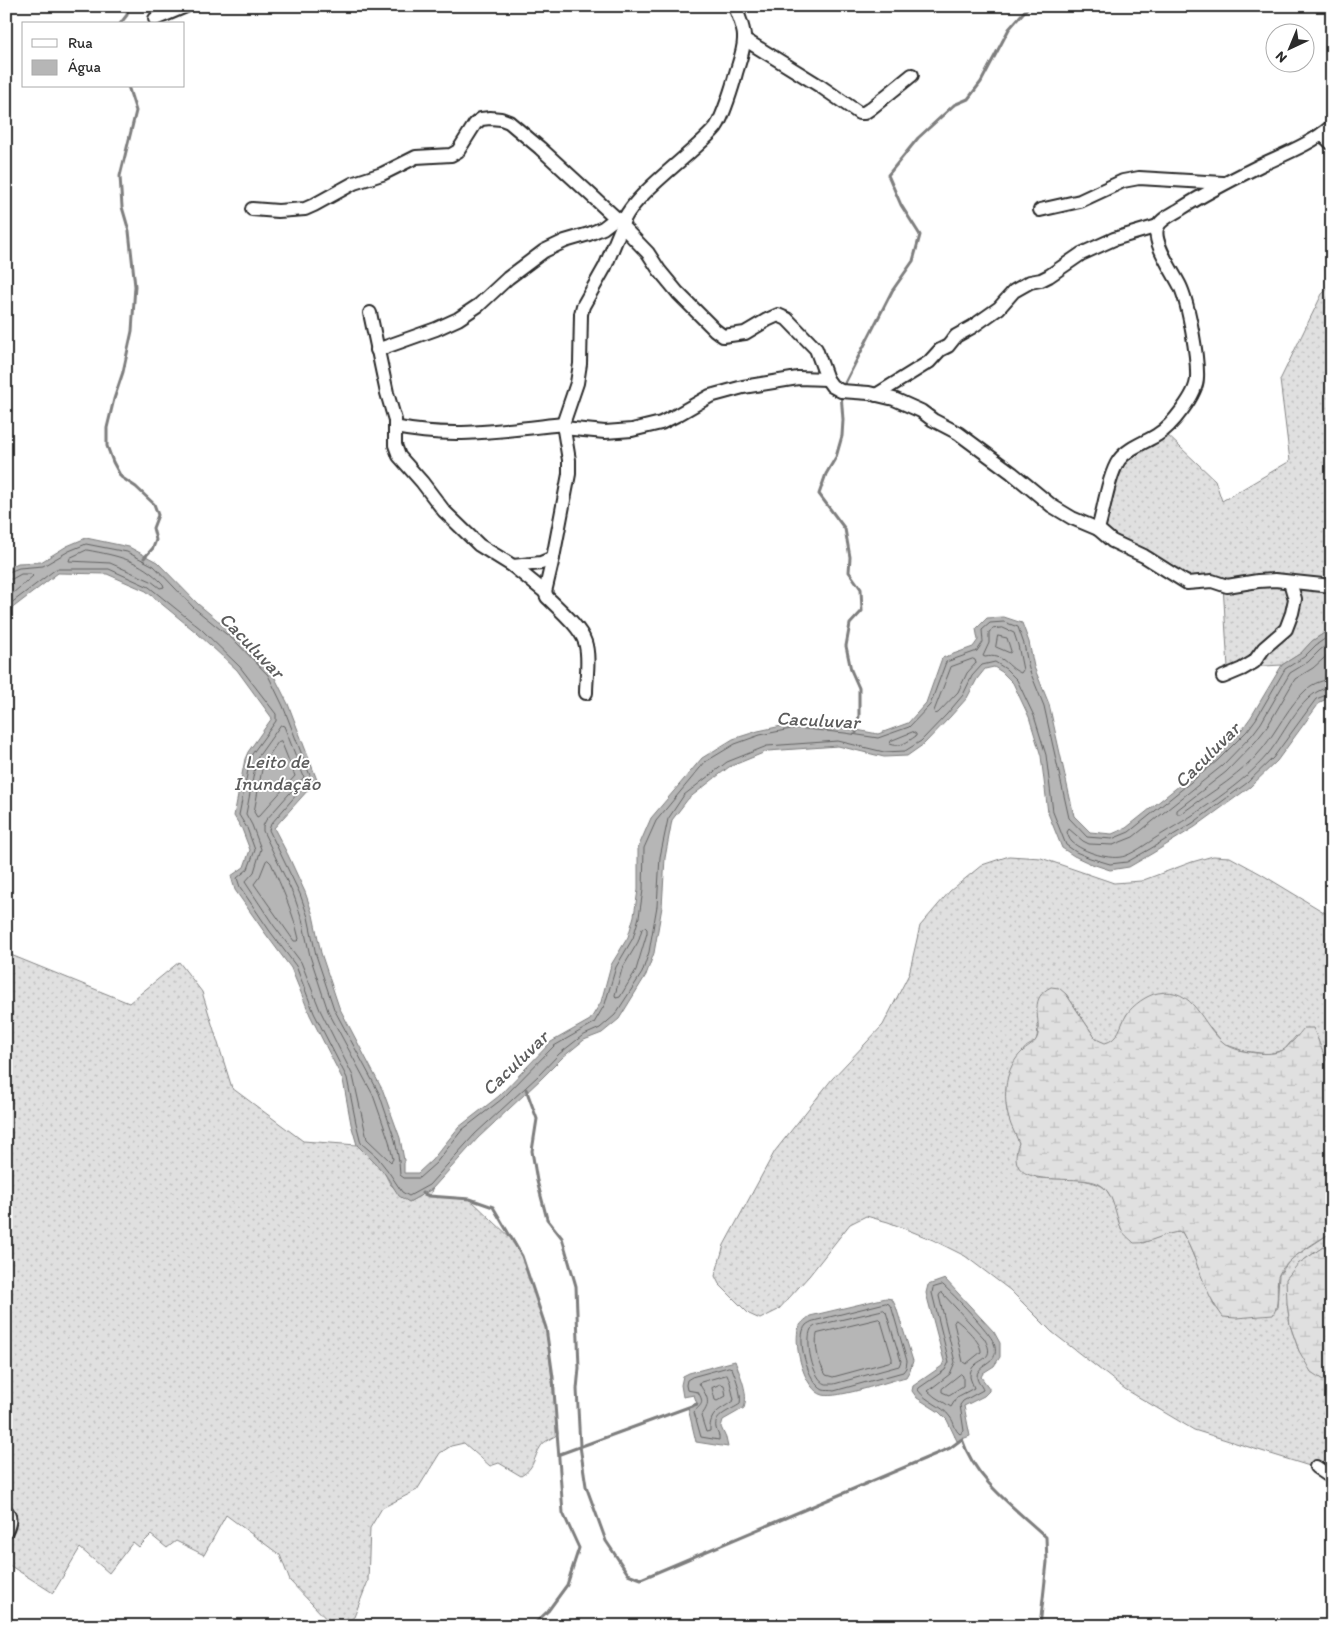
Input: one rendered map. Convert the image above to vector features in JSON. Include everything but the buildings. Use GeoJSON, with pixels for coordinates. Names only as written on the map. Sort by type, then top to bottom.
{"type":"FeatureCollection","features":[{"type":"Feature","properties":{"kind":"street"},"geometry":{"type":"LineString","coordinates":[[154,19],[186,6]]}},
{"type":"Feature","properties":{"kind":"street"},"geometry":{"type":"LineString","coordinates":[[545,592],[569,474],[569,460],[563,426],[577,384],[583,306],[605,267],[621,221],[652,186],[707,137],[718,124],[734,80],[744,39],[735,6]]}},
{"type":"Feature","properties":{"kind":"street"},"geometry":{"type":"LineString","coordinates":[[744,39],[820,86],[859,113],[864,113],[870,109],[912,76]]}},
{"type":"Feature","properties":{"kind":"street"},"geometry":{"type":"LineString","coordinates":[[252,209],[278,212],[305,209],[354,183],[382,174],[416,156],[451,155],[458,151],[475,124],[481,119],[501,119],[509,122],[540,148],[621,221],[678,293],[714,330],[723,336],[745,334],[766,320],[778,315],[788,319],[816,350],[827,379],[832,386],[841,391],[876,394],[894,399],[921,412],[958,433],[1012,473],[1052,506],[1072,518],[1098,529],[1112,541],[1144,556],[1187,583],[1212,581],[1227,586],[1258,581],[1332,586]]}},
{"type":"Feature","properties":{"kind":"street"},"geometry":{"type":"LineString","coordinates":[[1098,529],[1119,460],[1132,448],[1158,435],[1169,425],[1193,393],[1197,379],[1196,359],[1188,313],[1181,288],[1168,266],[1156,235],[1158,226],[1165,218],[1204,194],[1310,143],[1327,130],[1332,144]]}},
{"type":"Feature","properties":{"kind":"street"},"geometry":{"type":"LineString","coordinates":[[1040,210],[1074,203],[1123,181],[1139,178],[1226,183]]}},
{"type":"Feature","properties":{"kind":"street"},"geometry":{"type":"LineString","coordinates":[[377,350],[458,319],[479,305],[508,278],[544,251],[565,241],[621,221]]}},
{"type":"Feature","properties":{"kind":"street"},"geometry":{"type":"LineString","coordinates":[[876,394],[929,362],[940,350],[948,346],[956,336],[999,308],[1014,291],[1030,282],[1049,276],[1082,254],[1114,239],[1158,226]]}},
{"type":"Feature","properties":{"kind":"street"},"geometry":{"type":"LineString","coordinates":[[370,313],[387,393],[395,420],[395,445],[399,456],[444,511],[479,545],[513,566],[545,592],[547,597],[581,633],[586,643],[586,693]]}},
{"type":"Feature","properties":{"kind":"street"},"geometry":{"type":"LineString","coordinates":[[395,427],[425,433],[478,433],[563,426],[605,432],[632,430],[677,416],[710,396],[743,387],[798,378],[827,379]]}},
{"type":"Feature","properties":{"kind":"street"},"geometry":{"type":"LineString","coordinates":[[513,566],[541,563],[553,558]]}},
{"type":"Feature","properties":{"kind":"street"},"geometry":{"type":"LineString","coordinates":[[1223,677],[1254,662],[1264,648],[1286,629],[1295,599],[1290,582]]}},
{"type":"Feature","properties":{"kind":"street"},"geometry":{"type":"LineString","coordinates":[[1316,1468],[1332,1478]]}},
{"type":"Feature","properties":{"kind":"street"},"geometry":{"type":"LineString","coordinates":[[6,1511],[10,1522],[6,1531]]}},
{"type":"Feature","properties":{"kind":"green space"},"geometry":{"type":"Polygon","coordinates":[[[1332,285],[1332,628],[1312,641],[1301,653],[1282,665],[1228,668],[1223,585],[1193,584],[1126,548],[1100,522],[1119,460],[1163,431],[1215,480],[1222,501],[1290,461],[1280,380],[1322,294],[1332,285]]]}},
{"type":"Feature","properties":{"kind":"green space"},"geometry":{"type":"Polygon","coordinates":[[[1009,856],[1041,858],[1114,883],[1141,881],[1213,856],[1230,857],[1332,917],[1332,1069],[1323,1057],[1317,1037],[1296,1036],[1284,1050],[1268,1054],[1244,1051],[1224,1044],[1210,1027],[1127,1014],[1116,1036],[1105,1044],[1096,1039],[1066,994],[1037,1025],[1037,1038],[1024,1049],[1018,1064],[1007,1110],[1019,1143],[1017,1150],[1037,1178],[1074,1179],[1102,1186],[1112,1200],[1122,1231],[1143,1243],[1170,1232],[1182,1232],[1215,1307],[1277,1309],[1279,1275],[1291,1259],[1332,1232],[1332,1241],[1298,1264],[1287,1303],[1290,1325],[1299,1351],[1323,1380],[1332,1377],[1332,1473],[1194,1430],[1125,1389],[1052,1332],[1010,1290],[965,1256],[933,1240],[888,1222],[866,1216],[850,1224],[809,1276],[778,1310],[760,1319],[749,1314],[719,1284],[715,1276],[724,1245],[775,1151],[832,1079],[883,1025],[909,974],[920,926],[950,891],[982,865],[1009,856]]]}},
{"type":"Feature","properties":{"kind":"green space"},"geometry":{"type":"Polygon","coordinates":[[[6,953],[129,1003],[179,962],[202,992],[232,1088],[303,1141],[357,1145],[385,1174],[390,1184],[409,1202],[432,1189],[430,1196],[470,1199],[514,1241],[522,1256],[546,1328],[558,1434],[542,1444],[529,1470],[521,1476],[499,1463],[490,1466],[464,1443],[451,1446],[440,1453],[417,1490],[382,1508],[370,1528],[368,1581],[354,1617],[341,1626],[333,1626],[290,1581],[280,1555],[226,1515],[204,1555],[176,1541],[167,1548],[151,1535],[139,1547],[133,1542],[109,1573],[80,1548],[53,1593],[6,1563],[6,953]]]}},
{"type":"Feature","properties":{"kind":"green space"},"geometry":{"type":"Polygon","coordinates":[[[1051,987],[1059,988],[1066,994],[1096,1039],[1105,1043],[1113,1039],[1133,1007],[1154,994],[1171,992],[1181,995],[1189,1001],[1224,1043],[1244,1051],[1267,1054],[1283,1050],[1304,1028],[1313,1028],[1332,1069],[1332,1232],[1293,1258],[1281,1271],[1278,1277],[1277,1302],[1273,1315],[1236,1318],[1223,1317],[1210,1297],[1188,1242],[1182,1232],[1169,1234],[1146,1242],[1134,1243],[1122,1230],[1111,1198],[1104,1187],[1088,1181],[1044,1178],[1030,1175],[1020,1169],[1016,1159],[1019,1143],[1007,1110],[1007,1082],[1012,1065],[1037,1037],[1038,1002],[1044,991],[1051,987]]]}},
{"type":"Feature","properties":{"kind":"green space"},"geometry":{"type":"Polygon","coordinates":[[[1332,1241],[1332,1377],[1323,1380],[1311,1372],[1299,1351],[1290,1325],[1286,1279],[1298,1264],[1332,1241]]]}},
{"type":"Feature","properties":{"kind":"water","name":"Leito de Inundação"},"geometry":{"type":"Polygon","coordinates":[[[86,538],[129,547],[157,562],[198,604],[239,638],[272,672],[288,704],[317,780],[274,828],[305,892],[313,915],[321,953],[339,1007],[383,1091],[400,1138],[404,1173],[418,1173],[432,1160],[459,1127],[499,1096],[551,1042],[590,1020],[601,1002],[611,965],[628,937],[638,890],[638,848],[651,818],[702,758],[733,739],[758,731],[796,723],[846,728],[878,734],[908,723],[926,703],[942,658],[973,647],[978,640],[976,629],[987,618],[1004,617],[1022,623],[1029,642],[1034,667],[1049,704],[1074,816],[1090,832],[1112,834],[1126,828],[1214,758],[1243,728],[1282,665],[1301,653],[1312,641],[1332,628],[1332,697],[1320,702],[1277,761],[1250,787],[1195,827],[1153,853],[1129,867],[1110,870],[1089,863],[1062,848],[1048,813],[1041,756],[1029,717],[1013,683],[994,667],[985,669],[977,679],[967,698],[950,717],[924,744],[907,756],[884,757],[838,746],[768,751],[729,767],[688,799],[672,820],[665,858],[662,907],[654,953],[646,975],[619,1019],[602,1033],[584,1040],[563,1057],[478,1138],[432,1189],[409,1202],[399,1196],[385,1174],[357,1145],[343,1080],[310,1015],[291,968],[235,890],[231,876],[244,867],[250,850],[242,829],[234,816],[245,759],[272,718],[237,670],[197,633],[146,591],[107,574],[58,573],[6,613],[6,569],[18,563],[41,562],[67,546],[86,538]]]}},
{"type":"Feature","properties":{"kind":"water"},"geometry":{"type":"Polygon","coordinates":[[[945,1279],[994,1332],[1000,1343],[1000,1357],[994,1366],[983,1373],[981,1377],[989,1391],[984,1396],[964,1406],[970,1436],[957,1441],[947,1420],[939,1412],[917,1398],[912,1391],[913,1386],[942,1366],[944,1361],[926,1293],[928,1285],[945,1279]]]}},
{"type":"Feature","properties":{"kind":"water"},"geometry":{"type":"Polygon","coordinates":[[[886,1298],[892,1299],[896,1307],[913,1361],[906,1377],[830,1396],[816,1391],[806,1377],[799,1357],[797,1337],[801,1324],[810,1316],[886,1298]]]}},
{"type":"Feature","properties":{"kind":"water"},"geometry":{"type":"Polygon","coordinates":[[[735,1361],[743,1384],[745,1402],[744,1408],[723,1420],[721,1427],[728,1447],[696,1442],[688,1408],[697,1404],[694,1395],[683,1397],[681,1385],[683,1376],[735,1361]]]}},
{"type":"Feature","properties":{"kind":"waterway"},"geometry":{"type":"LineString","coordinates":[[122,22],[127,15],[128,6]]}},
{"type":"Feature","properties":{"kind":"waterway"},"geometry":{"type":"LineString","coordinates":[[843,387],[892,291],[913,261],[920,235],[901,205],[888,175],[918,138],[954,105],[968,99],[981,82],[1009,29],[1029,6]]}},
{"type":"Feature","properties":{"kind":"waterway"},"geometry":{"type":"LineString","coordinates":[[129,88],[136,111],[120,176],[122,207],[129,231],[135,286],[132,331],[123,372],[107,428],[107,446],[121,477],[136,487],[154,504],[158,515],[153,528],[156,540],[153,548],[144,558]]}},
{"type":"Feature","properties":{"kind":"waterway","name":"Caculuvar"},"geometry":{"type":"LineString","coordinates":[[841,393],[842,436],[836,457],[826,474],[819,494],[845,529],[850,557],[849,572],[861,589],[862,611],[850,624],[846,646],[851,670],[859,688],[859,716],[856,733]]}},
{"type":"Feature","properties":{"kind":"waterway"},"geometry":{"type":"LineString","coordinates":[[526,1089],[537,1119],[532,1151],[537,1181],[547,1219],[562,1238],[576,1286],[579,1368],[577,1389],[580,1446],[586,1486],[606,1541],[628,1574],[641,1579],[950,1448],[962,1439],[976,1468],[986,1480],[1009,1504],[1046,1537],[1047,1562],[1040,1626]]}},
{"type":"Feature","properties":{"kind":"waterway"},"geometry":{"type":"LineString","coordinates":[[422,1193],[429,1196],[470,1199],[493,1207],[522,1256],[546,1328],[553,1377],[563,1513],[579,1548],[567,1585],[548,1611],[532,1626]]}},
{"type":"Feature","properties":{"kind":"waterway"},"geometry":{"type":"LineString","coordinates":[[560,1454],[697,1404]]}}]}
